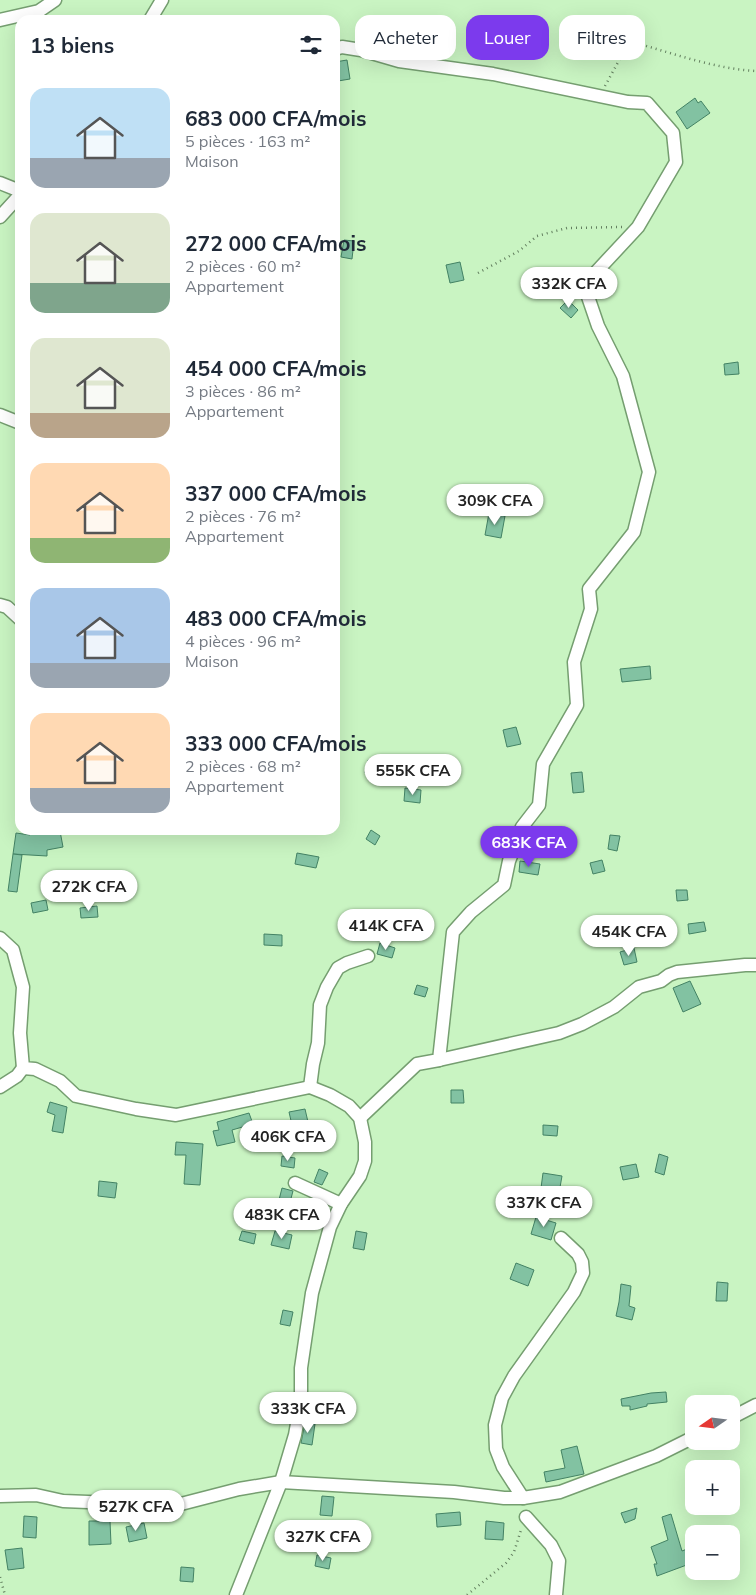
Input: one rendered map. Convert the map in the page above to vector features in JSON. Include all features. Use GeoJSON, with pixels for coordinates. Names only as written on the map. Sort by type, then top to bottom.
{"type":"FeatureCollection","features":[{"type":"Feature","properties":{"kind":"street"},"geometry":{"type":"LineString","coordinates":[[22,15],[39,11],[55,0]]}},
{"type":"Feature","properties":{"kind":"street"},"geometry":{"type":"LineString","coordinates":[[153,15],[161,0]]}},
{"type":"Feature","properties":{"kind":"street"},"geometry":{"type":"LineString","coordinates":[[0,20],[15,17]]}},
{"type":"Feature","properties":{"kind":"street"},"geometry":{"type":"LineString","coordinates":[[340,48],[361,50],[398,61],[493,74],[628,102],[647,103],[673,133],[676,162],[638,227],[584,285],[598,326],[623,376],[649,472],[634,532],[589,589],[591,609],[574,662],[578,705],[543,764],[539,805],[522,828],[509,861],[504,885],[471,912],[453,932],[439,1060]]}},
{"type":"Feature","properties":{"kind":"street"},"geometry":{"type":"LineString","coordinates":[[0,182],[15,189]]}},
{"type":"Feature","properties":{"kind":"street"},"geometry":{"type":"LineString","coordinates":[[0,217],[15,200]]}},
{"type":"Feature","properties":{"kind":"street"},"geometry":{"type":"LineString","coordinates":[[0,415],[15,421]]}},
{"type":"Feature","properties":{"kind":"street"},"geometry":{"type":"LineString","coordinates":[[0,605],[15,614]]}},
{"type":"Feature","properties":{"kind":"street"},"geometry":{"type":"LineString","coordinates":[[0,938],[13,950],[23,987],[20,1033],[23,1068],[16,1076],[0,1087]]}},
{"type":"Feature","properties":{"kind":"street"},"geometry":{"type":"LineString","coordinates":[[310,1087],[312,1064],[318,1043],[320,1005],[327,987],[338,968],[368,956]]}},
{"type":"Feature","properties":{"kind":"street"},"geometry":{"type":"LineString","coordinates":[[360,1118],[417,1064],[559,1033],[582,1024],[614,1007],[639,987],[661,981],[677,972],[756,965]]}},
{"type":"Feature","properties":{"kind":"street"},"geometry":{"type":"LineString","coordinates":[[23,1068],[35,1069],[60,1081],[76,1096],[136,1109],[176,1115],[310,1087],[330,1095],[349,1106],[360,1118],[365,1142],[365,1161],[360,1176],[341,1204],[330,1227],[312,1293],[301,1368],[301,1401],[295,1435],[282,1482],[236,1595]]}},
{"type":"Feature","properties":{"kind":"street"},"geometry":{"type":"LineString","coordinates":[[295,1183],[341,1204]]}},
{"type":"Feature","properties":{"kind":"street"},"geometry":{"type":"LineString","coordinates":[[523,1498],[511,1482],[496,1449],[495,1425],[502,1398],[514,1376],[574,1292],[583,1273],[582,1262],[578,1254],[561,1238]]}},
{"type":"Feature","properties":{"kind":"street"},"geometry":{"type":"LineString","coordinates":[[740,1413],[756,1404]]}},
{"type":"Feature","properties":{"kind":"street"},"geometry":{"type":"LineString","coordinates":[[0,1496],[36,1495],[63,1501],[113,1503],[141,1510],[177,1505],[240,1489],[282,1482],[523,1498],[560,1492],[656,1456],[685,1442]]}},
{"type":"Feature","properties":{"kind":"street"},"geometry":{"type":"LineString","coordinates":[[526,1517],[551,1545],[558,1561],[556,1595]]}},
{"type":"Feature","properties":{"kind":"path"},"geometry":{"type":"LineString","coordinates":[[599,96],[622,55],[632,44],[636,43],[717,65],[756,71]]}},
{"type":"Feature","properties":{"kind":"path"},"geometry":{"type":"LineString","coordinates":[[478,273],[519,251],[537,236],[567,228],[638,227]]}},
{"type":"Feature","properties":{"kind":"path"},"geometry":{"type":"LineString","coordinates":[[467,1595],[506,1563],[514,1552],[526,1517]]}},
{"type":"Feature","properties":{"kind":"path"},"geometry":{"type":"LineString","coordinates":[[0,1577],[5,1595]]}},
{"type":"Feature","properties":{"kind":"building"},"geometry":{"type":"Polygon","coordinates":[[[347,60],[350,79],[340,81],[340,61],[347,60]]]}},
{"type":"Feature","properties":{"kind":"building"},"geometry":{"type":"Polygon","coordinates":[[[695,98],[698,103],[701,101],[710,113],[687,129],[676,112],[695,98]]]}},
{"type":"Feature","properties":{"kind":"building"},"geometry":{"type":"Polygon","coordinates":[[[344,240],[354,241],[352,259],[341,257],[344,240]]]}},
{"type":"Feature","properties":{"kind":"building"},"geometry":{"type":"Polygon","coordinates":[[[460,262],[464,280],[450,283],[446,265],[460,262]]]}},
{"type":"Feature","properties":{"kind":"building"},"geometry":{"type":"Polygon","coordinates":[[[568,300],[578,310],[571,318],[560,308],[568,300]]]}},
{"type":"Feature","properties":{"kind":"building"},"geometry":{"type":"Polygon","coordinates":[[[738,362],[739,374],[725,375],[724,364],[738,362]]]}},
{"type":"Feature","properties":{"kind":"building"},"geometry":{"type":"Polygon","coordinates":[[[489,513],[505,516],[501,538],[485,535],[489,513]]]}},
{"type":"Feature","properties":{"kind":"building"},"geometry":{"type":"Polygon","coordinates":[[[650,666],[651,679],[622,682],[620,669],[650,666]]]}},
{"type":"Feature","properties":{"kind":"building"},"geometry":{"type":"Polygon","coordinates":[[[516,727],[521,744],[507,747],[503,730],[516,727]]]}},
{"type":"Feature","properties":{"kind":"building"},"geometry":{"type":"Polygon","coordinates":[[[368,760],[381,763],[378,775],[365,773],[368,760]]]}},
{"type":"Feature","properties":{"kind":"building"},"geometry":{"type":"Polygon","coordinates":[[[582,772],[584,792],[573,793],[571,773],[582,772]]]}},
{"type":"Feature","properties":{"kind":"building"},"geometry":{"type":"Polygon","coordinates":[[[405,788],[421,790],[420,803],[404,801],[405,788]]]}},
{"type":"Feature","properties":{"kind":"building"},"geometry":{"type":"Polygon","coordinates":[[[371,830],[380,836],[375,845],[366,839],[371,830]]]}},
{"type":"Feature","properties":{"kind":"building"},"geometry":{"type":"Polygon","coordinates":[[[16,835],[61,835],[63,847],[47,850],[47,856],[13,854],[16,835]]]}},
{"type":"Feature","properties":{"kind":"building"},"geometry":{"type":"Polygon","coordinates":[[[610,835],[620,836],[617,851],[608,849],[610,835]]]}},
{"type":"Feature","properties":{"kind":"building"},"geometry":{"type":"Polygon","coordinates":[[[297,853],[319,857],[316,868],[295,864],[297,853]]]}},
{"type":"Feature","properties":{"kind":"building"},"geometry":{"type":"Polygon","coordinates":[[[13,854],[22,855],[17,892],[8,891],[13,854]]]}},
{"type":"Feature","properties":{"kind":"building"},"geometry":{"type":"Polygon","coordinates":[[[602,860],[605,871],[593,874],[590,863],[602,860]]]}},
{"type":"Feature","properties":{"kind":"building"},"geometry":{"type":"Polygon","coordinates":[[[520,861],[540,864],[538,875],[519,872],[520,861]]]}},
{"type":"Feature","properties":{"kind":"building"},"geometry":{"type":"Polygon","coordinates":[[[676,890],[687,890],[688,900],[677,901],[676,890]]]}},
{"type":"Feature","properties":{"kind":"building"},"geometry":{"type":"Polygon","coordinates":[[[46,900],[48,910],[33,913],[31,903],[46,900]]]}},
{"type":"Feature","properties":{"kind":"building"},"geometry":{"type":"Polygon","coordinates":[[[97,906],[98,917],[81,918],[80,908],[97,906]]]}},
{"type":"Feature","properties":{"kind":"building"},"geometry":{"type":"Polygon","coordinates":[[[704,922],[706,931],[689,934],[688,924],[704,922]]]}},
{"type":"Feature","properties":{"kind":"building"},"geometry":{"type":"Polygon","coordinates":[[[264,934],[282,935],[282,946],[264,945],[264,934]]]}},
{"type":"Feature","properties":{"kind":"building"},"geometry":{"type":"Polygon","coordinates":[[[380,943],[395,948],[392,958],[377,954],[380,943]]]}},
{"type":"Feature","properties":{"kind":"building"},"geometry":{"type":"Polygon","coordinates":[[[634,948],[637,962],[624,965],[620,952],[634,948]]]}},
{"type":"Feature","properties":{"kind":"building"},"geometry":{"type":"Polygon","coordinates":[[[690,981],[701,1004],[683,1012],[673,988],[690,981]]]}},
{"type":"Feature","properties":{"kind":"building"},"geometry":{"type":"Polygon","coordinates":[[[417,985],[428,988],[425,997],[414,994],[417,985]]]}},
{"type":"Feature","properties":{"kind":"building"},"geometry":{"type":"Polygon","coordinates":[[[451,1090],[463,1090],[464,1103],[451,1103],[451,1090]]]}},
{"type":"Feature","properties":{"kind":"building"},"geometry":{"type":"Polygon","coordinates":[[[50,1102],[67,1107],[63,1133],[52,1131],[55,1115],[47,1112],[50,1102]]]}},
{"type":"Feature","properties":{"kind":"building"},"geometry":{"type":"Polygon","coordinates":[[[305,1109],[308,1122],[292,1125],[289,1112],[305,1109]]]}},
{"type":"Feature","properties":{"kind":"building"},"geometry":{"type":"Polygon","coordinates":[[[249,1113],[253,1124],[232,1130],[235,1142],[217,1146],[213,1131],[219,1130],[217,1122],[249,1113]]]}},
{"type":"Feature","properties":{"kind":"building"},"geometry":{"type":"Polygon","coordinates":[[[543,1125],[558,1126],[557,1136],[543,1135],[543,1125]]]}},
{"type":"Feature","properties":{"kind":"building"},"geometry":{"type":"Polygon","coordinates":[[[176,1142],[203,1144],[200,1185],[184,1184],[186,1155],[175,1155],[176,1142]]]}},
{"type":"Feature","properties":{"kind":"building"},"geometry":{"type":"Polygon","coordinates":[[[659,1154],[668,1157],[664,1175],[655,1172],[659,1154]]]}},
{"type":"Feature","properties":{"kind":"building"},"geometry":{"type":"Polygon","coordinates":[[[282,1156],[295,1158],[294,1168],[281,1166],[282,1156]]]}},
{"type":"Feature","properties":{"kind":"building"},"geometry":{"type":"Polygon","coordinates":[[[636,1164],[639,1177],[623,1180],[620,1167],[636,1164]]]}},
{"type":"Feature","properties":{"kind":"building"},"geometry":{"type":"Polygon","coordinates":[[[319,1169],[328,1173],[322,1185],[314,1182],[319,1169]]]}},
{"type":"Feature","properties":{"kind":"building"},"geometry":{"type":"Polygon","coordinates":[[[543,1173],[562,1176],[559,1193],[541,1188],[543,1173]]]}},
{"type":"Feature","properties":{"kind":"building"},"geometry":{"type":"Polygon","coordinates":[[[99,1181],[117,1183],[115,1198],[98,1196],[99,1181]]]}},
{"type":"Feature","properties":{"kind":"building"},"geometry":{"type":"Polygon","coordinates":[[[282,1188],[293,1191],[289,1206],[278,1204],[282,1188]]]}},
{"type":"Feature","properties":{"kind":"building"},"geometry":{"type":"Polygon","coordinates":[[[536,1217],[556,1223],[551,1240],[531,1234],[536,1217]]]}},
{"type":"Feature","properties":{"kind":"building"},"geometry":{"type":"Polygon","coordinates":[[[242,1231],[256,1234],[254,1244],[239,1240],[242,1231]]]}},
{"type":"Feature","properties":{"kind":"building"},"geometry":{"type":"Polygon","coordinates":[[[275,1231],[292,1235],[289,1249],[271,1245],[275,1231]]]}},
{"type":"Feature","properties":{"kind":"building"},"geometry":{"type":"Polygon","coordinates":[[[356,1231],[367,1233],[364,1250],[353,1248],[356,1231]]]}},
{"type":"Feature","properties":{"kind":"building"},"geometry":{"type":"Polygon","coordinates":[[[516,1263],[534,1270],[528,1286],[510,1279],[516,1263]]]}},
{"type":"Feature","properties":{"kind":"building"},"geometry":{"type":"Polygon","coordinates":[[[717,1282],[728,1283],[727,1301],[716,1301],[717,1282]]]}},
{"type":"Feature","properties":{"kind":"building"},"geometry":{"type":"Polygon","coordinates":[[[621,1284],[631,1286],[629,1306],[635,1308],[632,1320],[616,1316],[621,1284]]]}},
{"type":"Feature","properties":{"kind":"building"},"geometry":{"type":"Polygon","coordinates":[[[283,1310],[293,1312],[290,1326],[280,1324],[283,1310]]]}},
{"type":"Feature","properties":{"kind":"building"},"geometry":{"type":"Polygon","coordinates":[[[666,1392],[667,1402],[647,1404],[647,1406],[630,1410],[630,1406],[622,1406],[621,1399],[666,1392]]]}},
{"type":"Feature","properties":{"kind":"building"},"geometry":{"type":"Polygon","coordinates":[[[305,1423],[315,1424],[312,1445],[301,1443],[305,1423]]]}},
{"type":"Feature","properties":{"kind":"building"},"geometry":{"type":"Polygon","coordinates":[[[577,1446],[584,1474],[546,1482],[544,1472],[565,1468],[561,1450],[577,1446]]]}},
{"type":"Feature","properties":{"kind":"building"},"geometry":{"type":"Polygon","coordinates":[[[322,1496],[334,1497],[332,1516],[320,1515],[322,1496]]]}},
{"type":"Feature","properties":{"kind":"building"},"geometry":{"type":"Polygon","coordinates":[[[637,1508],[635,1519],[625,1523],[621,1513],[637,1508]]]}},
{"type":"Feature","properties":{"kind":"building"},"geometry":{"type":"Polygon","coordinates":[[[460,1512],[461,1525],[437,1527],[436,1514],[460,1512]]]}},
{"type":"Feature","properties":{"kind":"building"},"geometry":{"type":"Polygon","coordinates":[[[671,1514],[682,1551],[685,1550],[685,1566],[657,1576],[654,1564],[657,1564],[651,1547],[668,1540],[662,1517],[671,1514]]]}},
{"type":"Feature","properties":{"kind":"building"},"geometry":{"type":"Polygon","coordinates":[[[24,1516],[37,1517],[36,1538],[23,1537],[24,1516]]]}},
{"type":"Feature","properties":{"kind":"building"},"geometry":{"type":"Polygon","coordinates":[[[89,1521],[110,1521],[111,1544],[89,1545],[89,1521]]]}},
{"type":"Feature","properties":{"kind":"building"},"geometry":{"type":"Polygon","coordinates":[[[486,1521],[504,1523],[503,1540],[485,1539],[486,1521]]]}},
{"type":"Feature","properties":{"kind":"building"},"geometry":{"type":"Polygon","coordinates":[[[144,1523],[147,1538],[129,1542],[126,1527],[144,1523]]]}},
{"type":"Feature","properties":{"kind":"building"},"geometry":{"type":"Polygon","coordinates":[[[22,1548],[24,1568],[8,1570],[5,1550],[22,1548]]]}},
{"type":"Feature","properties":{"kind":"building"},"geometry":{"type":"Polygon","coordinates":[[[317,1555],[331,1558],[329,1569],[315,1566],[317,1555]]]}},
{"type":"Feature","properties":{"kind":"building"},"geometry":{"type":"Polygon","coordinates":[[[181,1567],[194,1568],[193,1582],[180,1581],[181,1567]]]}}]}
